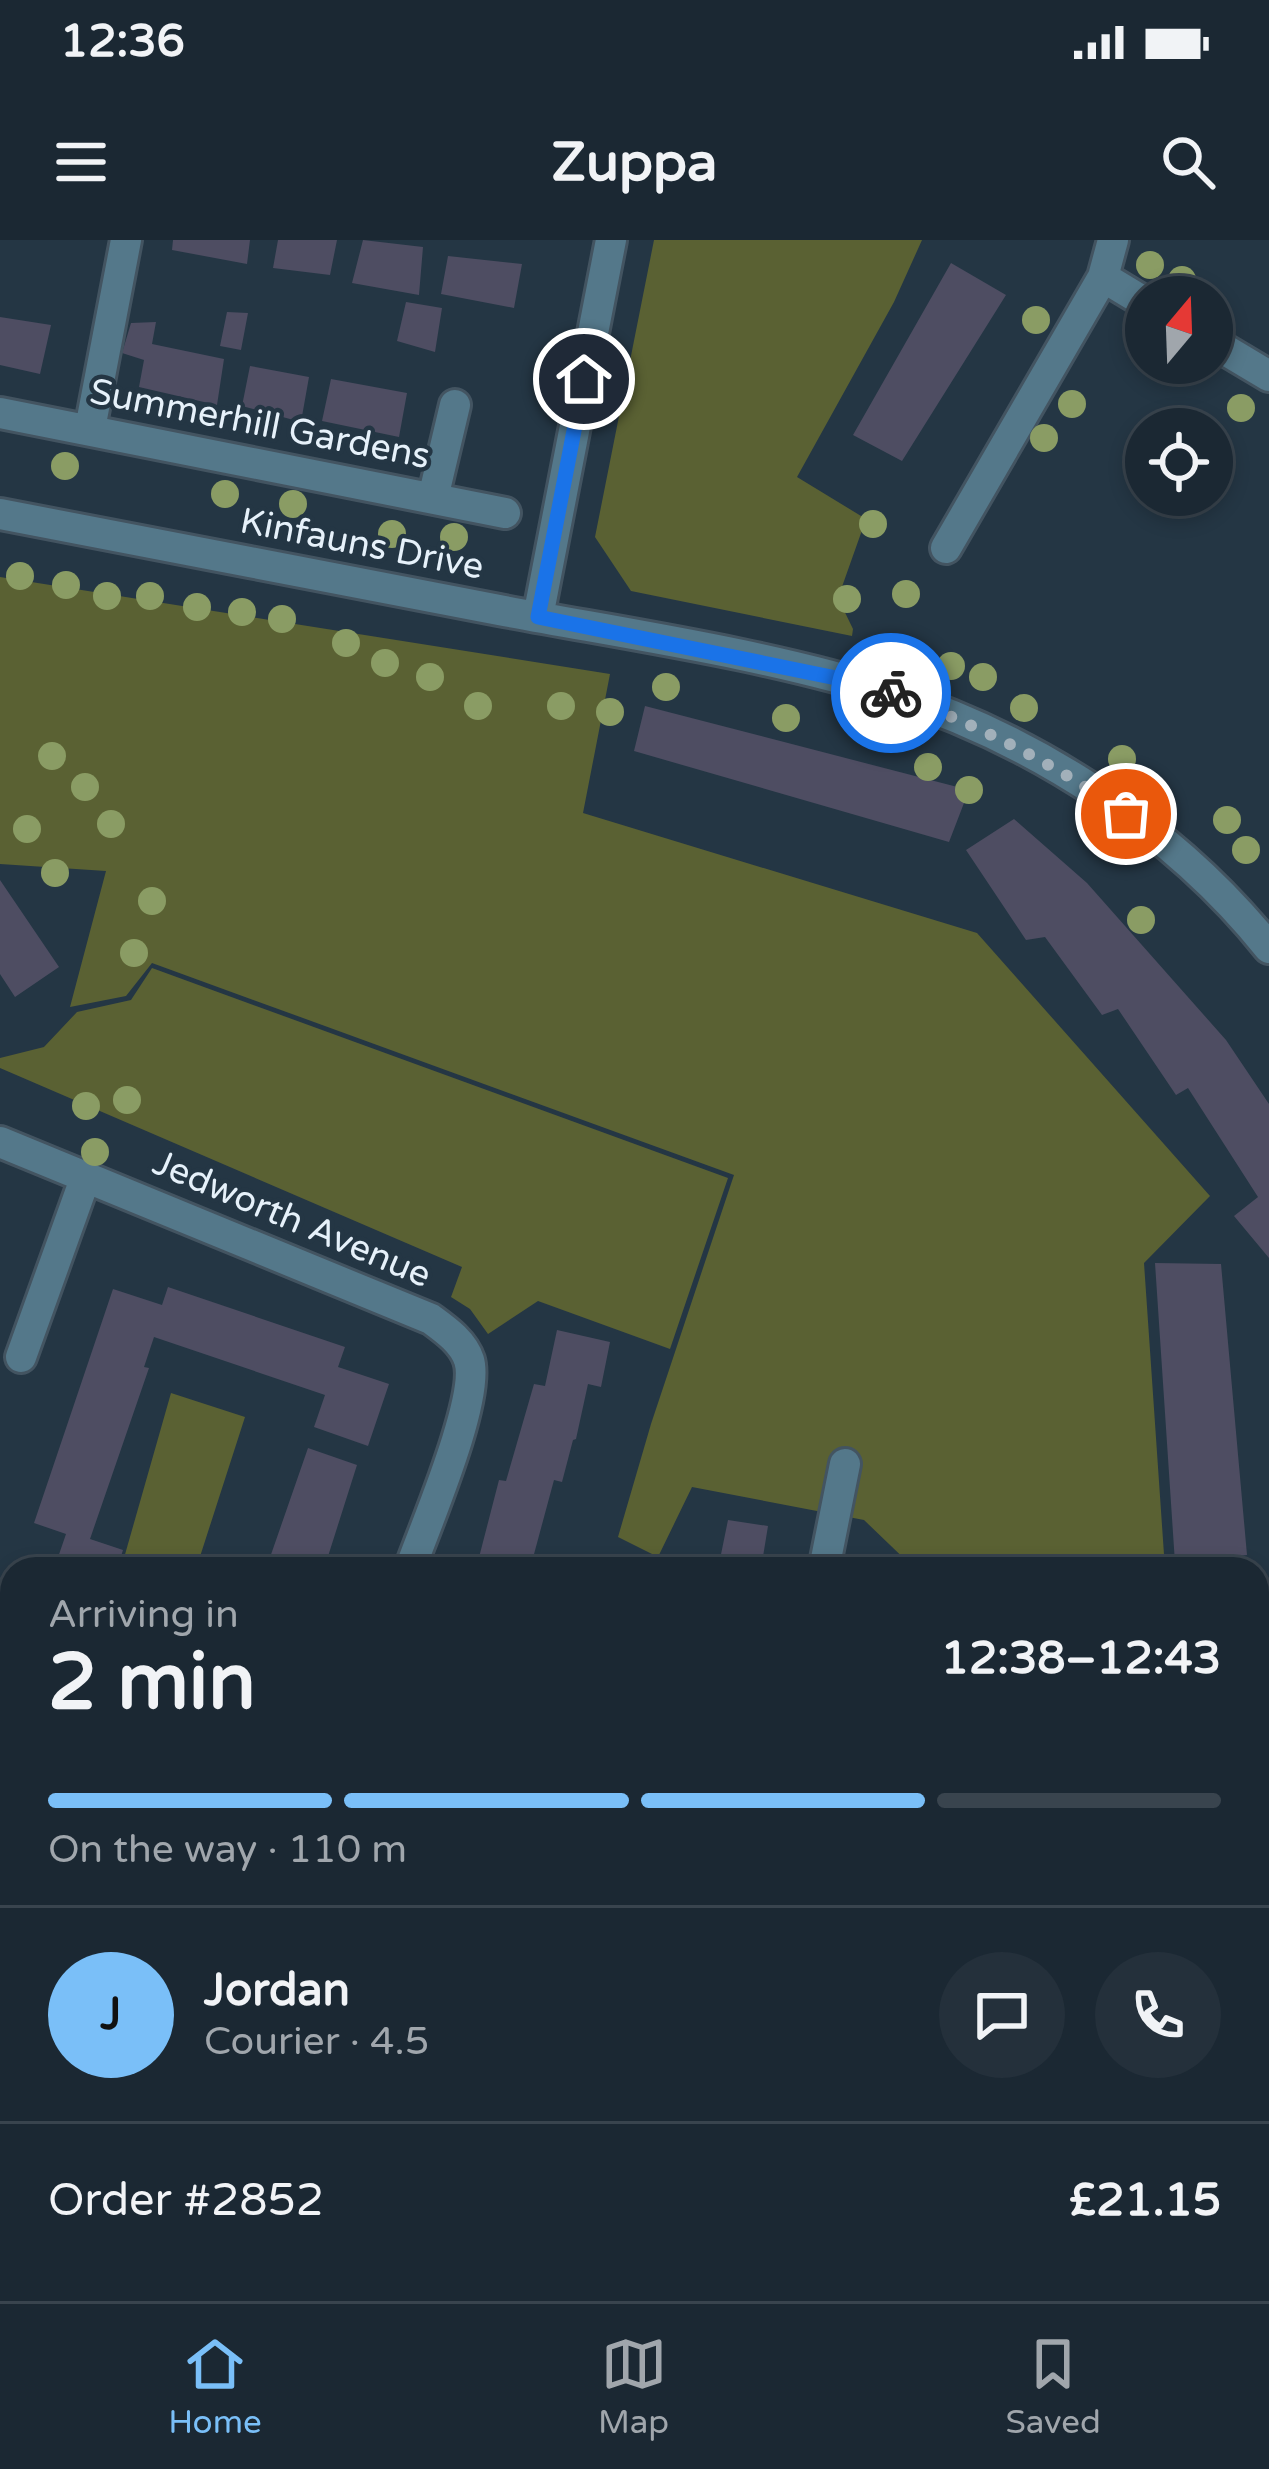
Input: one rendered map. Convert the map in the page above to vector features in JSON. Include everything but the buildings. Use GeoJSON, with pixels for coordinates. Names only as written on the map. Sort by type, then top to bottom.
{"type":"FeatureCollection","features":[{"type":"Feature","properties":{"kind":"street"},"geometry":{"type":"LineString","coordinates":[[89,429],[126,240]]}},
{"type":"Feature","properties":{"kind":"street"},"geometry":{"type":"LineString","coordinates":[[538,617],[611,240]]}},
{"type":"Feature","properties":{"kind":"street"},"geometry":{"type":"LineString","coordinates":[[946,548],[1103,277],[1113,240]]}},
{"type":"Feature","properties":{"kind":"street"},"geometry":{"type":"LineString","coordinates":[[1103,277],[1125,290]]}},
{"type":"Feature","properties":{"kind":"street"},"geometry":{"type":"LineString","coordinates":[[1233,355],[1269,376]]}},
{"type":"Feature","properties":{"kind":"street"},"geometry":{"type":"LineString","coordinates":[[433,498],[455,405]]}},
{"type":"Feature","properties":{"kind":"street","name":"Summerhill Gardens"},"geometry":{"type":"LineString","coordinates":[[0,413],[505,513]]}},
{"type":"Feature","properties":{"kind":"street","name":"Kinfauns Drive"},"geometry":{"type":"LineString","coordinates":[[0,514],[841,679],[960,719],[1042,760],[1153,832],[1211,884],[1269,948]]}},
{"type":"Feature","properties":{"kind":"street","name":"Jedworth Avenue"},"geometry":{"type":"LineString","coordinates":[[0,1142],[431,1319],[463,1347],[472,1380],[468,1401],[414,1557]]}},
{"type":"Feature","properties":{"kind":"street"},"geometry":{"type":"LineString","coordinates":[[20,1357],[86,1176]]}},
{"type":"Feature","properties":{"kind":"street"},"geometry":{"type":"LineString","coordinates":[[826,1557],[844,1464]]}},
{"type":"Feature","properties":{"kind":"green space"},"geometry":{"type":"Polygon","coordinates":[[[654,240],[922,240],[894,302],[797,477],[866,519],[838,598],[852,636],[631,591],[595,537],[654,240]]]}},
{"type":"Feature","properties":{"kind":"green space"},"geometry":{"type":"Polygon","coordinates":[[[0,577],[610,674],[583,813],[977,933],[1210,1196],[1144,1263],[1164,1557],[903,1557],[864,1520],[692,1487],[658,1557],[618,1537],[734,1175],[152,963],[126,996],[70,1007],[106,871],[0,864],[0,577]]]}},
{"type":"Feature","properties":{"kind":"green space"},"geometry":{"type":"Polygon","coordinates":[[[152,968],[728,1178],[670,1349],[538,1301],[488,1334],[470,1309],[451,1297],[462,1267],[0,1068],[0,1058],[44,1047],[77,1012],[131,1000],[152,968]]]}},
{"type":"Feature","properties":{"kind":"green space"},"geometry":{"type":"Polygon","coordinates":[[[171,1393],[245,1417],[200,1557],[124,1557],[171,1393]]]}},
{"type":"Feature","properties":{"kind":"way so far"},"geometry":{"type":"LineString","coordinates":[[891,693],[960,719],[1042,760],[1126,814]]}},
{"type":"Feature","properties":{"kind":"route"},"geometry":{"type":"LineString","coordinates":[[584,379],[538,617],[891,693]]}}]}
